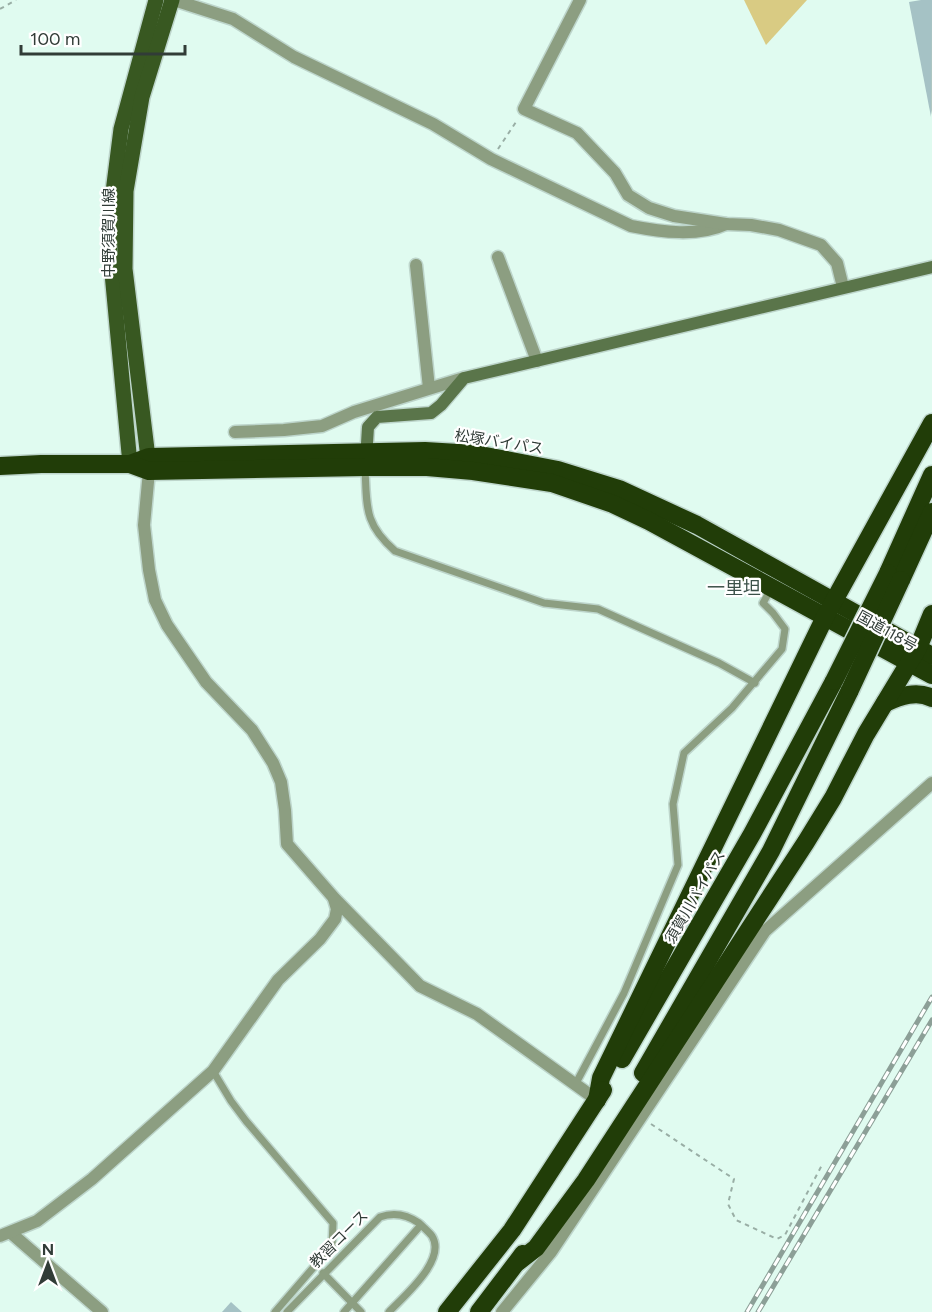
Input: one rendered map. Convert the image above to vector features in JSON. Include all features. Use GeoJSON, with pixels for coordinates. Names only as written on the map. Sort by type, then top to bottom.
{"type":"FeatureCollection","features":[{"type":"Feature","properties":{"kind":"highway"},"geometry":{"type":"LineString","coordinates":[[597,1100],[601,1078],[829,610],[932,423]]}},
{"type":"Feature","properties":{"kind":"highway","name":"松塚バイパス"},"geometry":{"type":"LineString","coordinates":[[0,466],[366,459],[425,451],[475,454],[516,460],[619,489],[697,525],[829,610]]}},
{"type":"Feature","properties":{"kind":"highway","name":"松塚バイパス"},"geometry":{"type":"LineString","coordinates":[[366,459],[543,481],[582,492],[649,521],[771,589],[829,610]]}},
{"type":"Feature","properties":{"kind":"highway","name":"須賀川バイパス"},"geometry":{"type":"LineString","coordinates":[[895,577],[932,475]]}},
{"type":"Feature","properties":{"kind":"highway","name":"須賀川バイパス"},"geometry":{"type":"LineString","coordinates":[[479,1312],[518,1262],[620,1110],[693,990],[771,851],[842,686],[895,577],[932,512]]}},
{"type":"Feature","properties":{"kind":"highway","name":"国道118号"},"geometry":{"type":"LineString","coordinates":[[829,610],[920,656],[932,675]]}},
{"type":"Feature","properties":{"kind":"highway"},"geometry":{"type":"LineString","coordinates":[[518,1262],[562,1225],[716,996],[767,899],[833,798],[866,734],[885,703],[920,656],[932,614]]}},
{"type":"Feature","properties":{"kind":"highway","name":"須賀川バイパス"},"geometry":{"type":"LineString","coordinates":[[447,1312],[512,1230],[597,1100],[842,686]]}},
{"type":"Feature","properties":{"kind":"highway"},"geometry":{"type":"LineString","coordinates":[[885,703],[905,695],[917,694],[932,698]]}},
{"type":"Feature","properties":{"kind":"main road","name":"中野須賀川線"},"geometry":{"type":"LineString","coordinates":[[130,465],[110,252],[112,200],[121,129],[132,81],[156,0]]}},
{"type":"Feature","properties":{"kind":"main road","name":"中野須賀川線"},"geometry":{"type":"LineString","coordinates":[[149,464],[125,269],[126,190],[142,97],[173,0]]}},
{"type":"Feature","properties":{"kind":"street"},"geometry":{"type":"LineString","coordinates":[[173,0],[233,19],[294,57],[433,124],[491,159],[631,226],[649,230],[711,231],[726,224]]}},
{"type":"Feature","properties":{"kind":"street"},"geometry":{"type":"LineString","coordinates":[[580,0],[524,109],[577,133],[615,173],[628,195],[649,208],[674,216],[779,230],[821,245],[837,263],[843,287]]}},
{"type":"Feature","properties":{"kind":"street"},"geometry":{"type":"LineString","coordinates":[[498,257],[537,361]]}},
{"type":"Feature","properties":{"kind":"street"},"geometry":{"type":"LineString","coordinates":[[416,265],[429,388]]}},
{"type":"Feature","properties":{"kind":"street"},"geometry":{"type":"LineString","coordinates":[[235,432],[322,426],[354,412],[464,378],[932,267]]}},
{"type":"Feature","properties":{"kind":"street"},"geometry":{"type":"LineString","coordinates":[[366,459],[368,427],[378,417],[431,412],[441,405],[464,378]]}},
{"type":"Feature","properties":{"kind":"street"},"geometry":{"type":"LineString","coordinates":[[149,464],[144,525],[149,570],[158,609],[206,682],[252,730],[273,763],[281,782],[287,844],[334,898],[420,986],[477,1014],[597,1100]]}},
{"type":"Feature","properties":{"kind":"street"},"geometry":{"type":"LineString","coordinates":[[591,1183],[641,1117],[716,996],[765,931],[932,783]]}},
{"type":"Feature","properties":{"kind":"street"},"geometry":{"type":"LineString","coordinates":[[102,1312],[5,1235],[37,1221],[92,1179],[213,1071],[278,980],[320,939],[335,919],[337,909],[334,898]]}},
{"type":"Feature","properties":{"kind":"street"},"geometry":{"type":"LineString","coordinates":[[502,1312],[550,1252],[562,1225]]}},
{"type":"Feature","properties":{"kind":"lane"},"geometry":{"type":"LineString","coordinates":[[366,459],[368,515],[382,539],[395,550],[544,603],[598,609],[719,663],[755,683]]}},
{"type":"Feature","properties":{"kind":"lane"},"geometry":{"type":"LineString","coordinates":[[575,1085],[624,993],[678,866],[673,804],[684,753],[732,708],[782,650],[784,629],[763,603],[771,589]]}},
{"type":"Feature","properties":{"kind":"lane"},"geometry":{"type":"LineString","coordinates":[[213,1071],[241,1114],[333,1223],[332,1246],[275,1312]]}},
{"type":"Feature","properties":{"kind":"lane","name":"教習コース"},"geometry":{"type":"LineString","coordinates":[[287,1312],[380,1217],[390,1214],[402,1215],[412,1218],[421,1225]]}},
{"type":"Feature","properties":{"kind":"lane"},"geometry":{"type":"LineString","coordinates":[[344,1312],[421,1225],[433,1237],[435,1246],[432,1261],[389,1312]]}},
{"type":"Feature","properties":{"kind":"lane"},"geometry":{"type":"LineString","coordinates":[[323,1273],[362,1312]]}},
{"type":"Feature","properties":{"kind":"path"},"geometry":{"type":"LineString","coordinates":[[0,9],[16,0]]}},
{"type":"Feature","properties":{"kind":"path"},"geometry":{"type":"LineString","coordinates":[[491,159],[524,109]]}},
{"type":"Feature","properties":{"kind":"path"},"geometry":{"type":"LineString","coordinates":[[641,1117],[734,1179],[728,1204],[736,1221],[777,1239],[785,1235],[823,1163]]}},
{"type":"Feature","properties":{"kind":"shaded area"},"geometry":{"type":"Polygon","coordinates":[[[744,0],[807,0],[766,45],[744,0]]]}},
{"type":"Feature","properties":{"kind":"building"},"geometry":{"type":"Polygon","coordinates":[[[932,0],[931,117],[909,2],[932,0]]]}},
{"type":"Feature","properties":{"kind":"building"},"geometry":{"type":"Polygon","coordinates":[[[231,1302],[242,1312],[222,1312],[231,1302]]]}},
{"type":"Feature","properties":{"kind":"railway"},"geometry":{"type":"LineString","coordinates":[[747,1312],[932,997]]}},
{"type":"Feature","properties":{"kind":"railway"},"geometry":{"type":"LineString","coordinates":[[758,1312],[932,1020]]}},
{"type":"Feature","properties":{"kind":"district","name":"一里坦"},"geometry":{"type":"Point","coordinates":[734,588]}}]}
